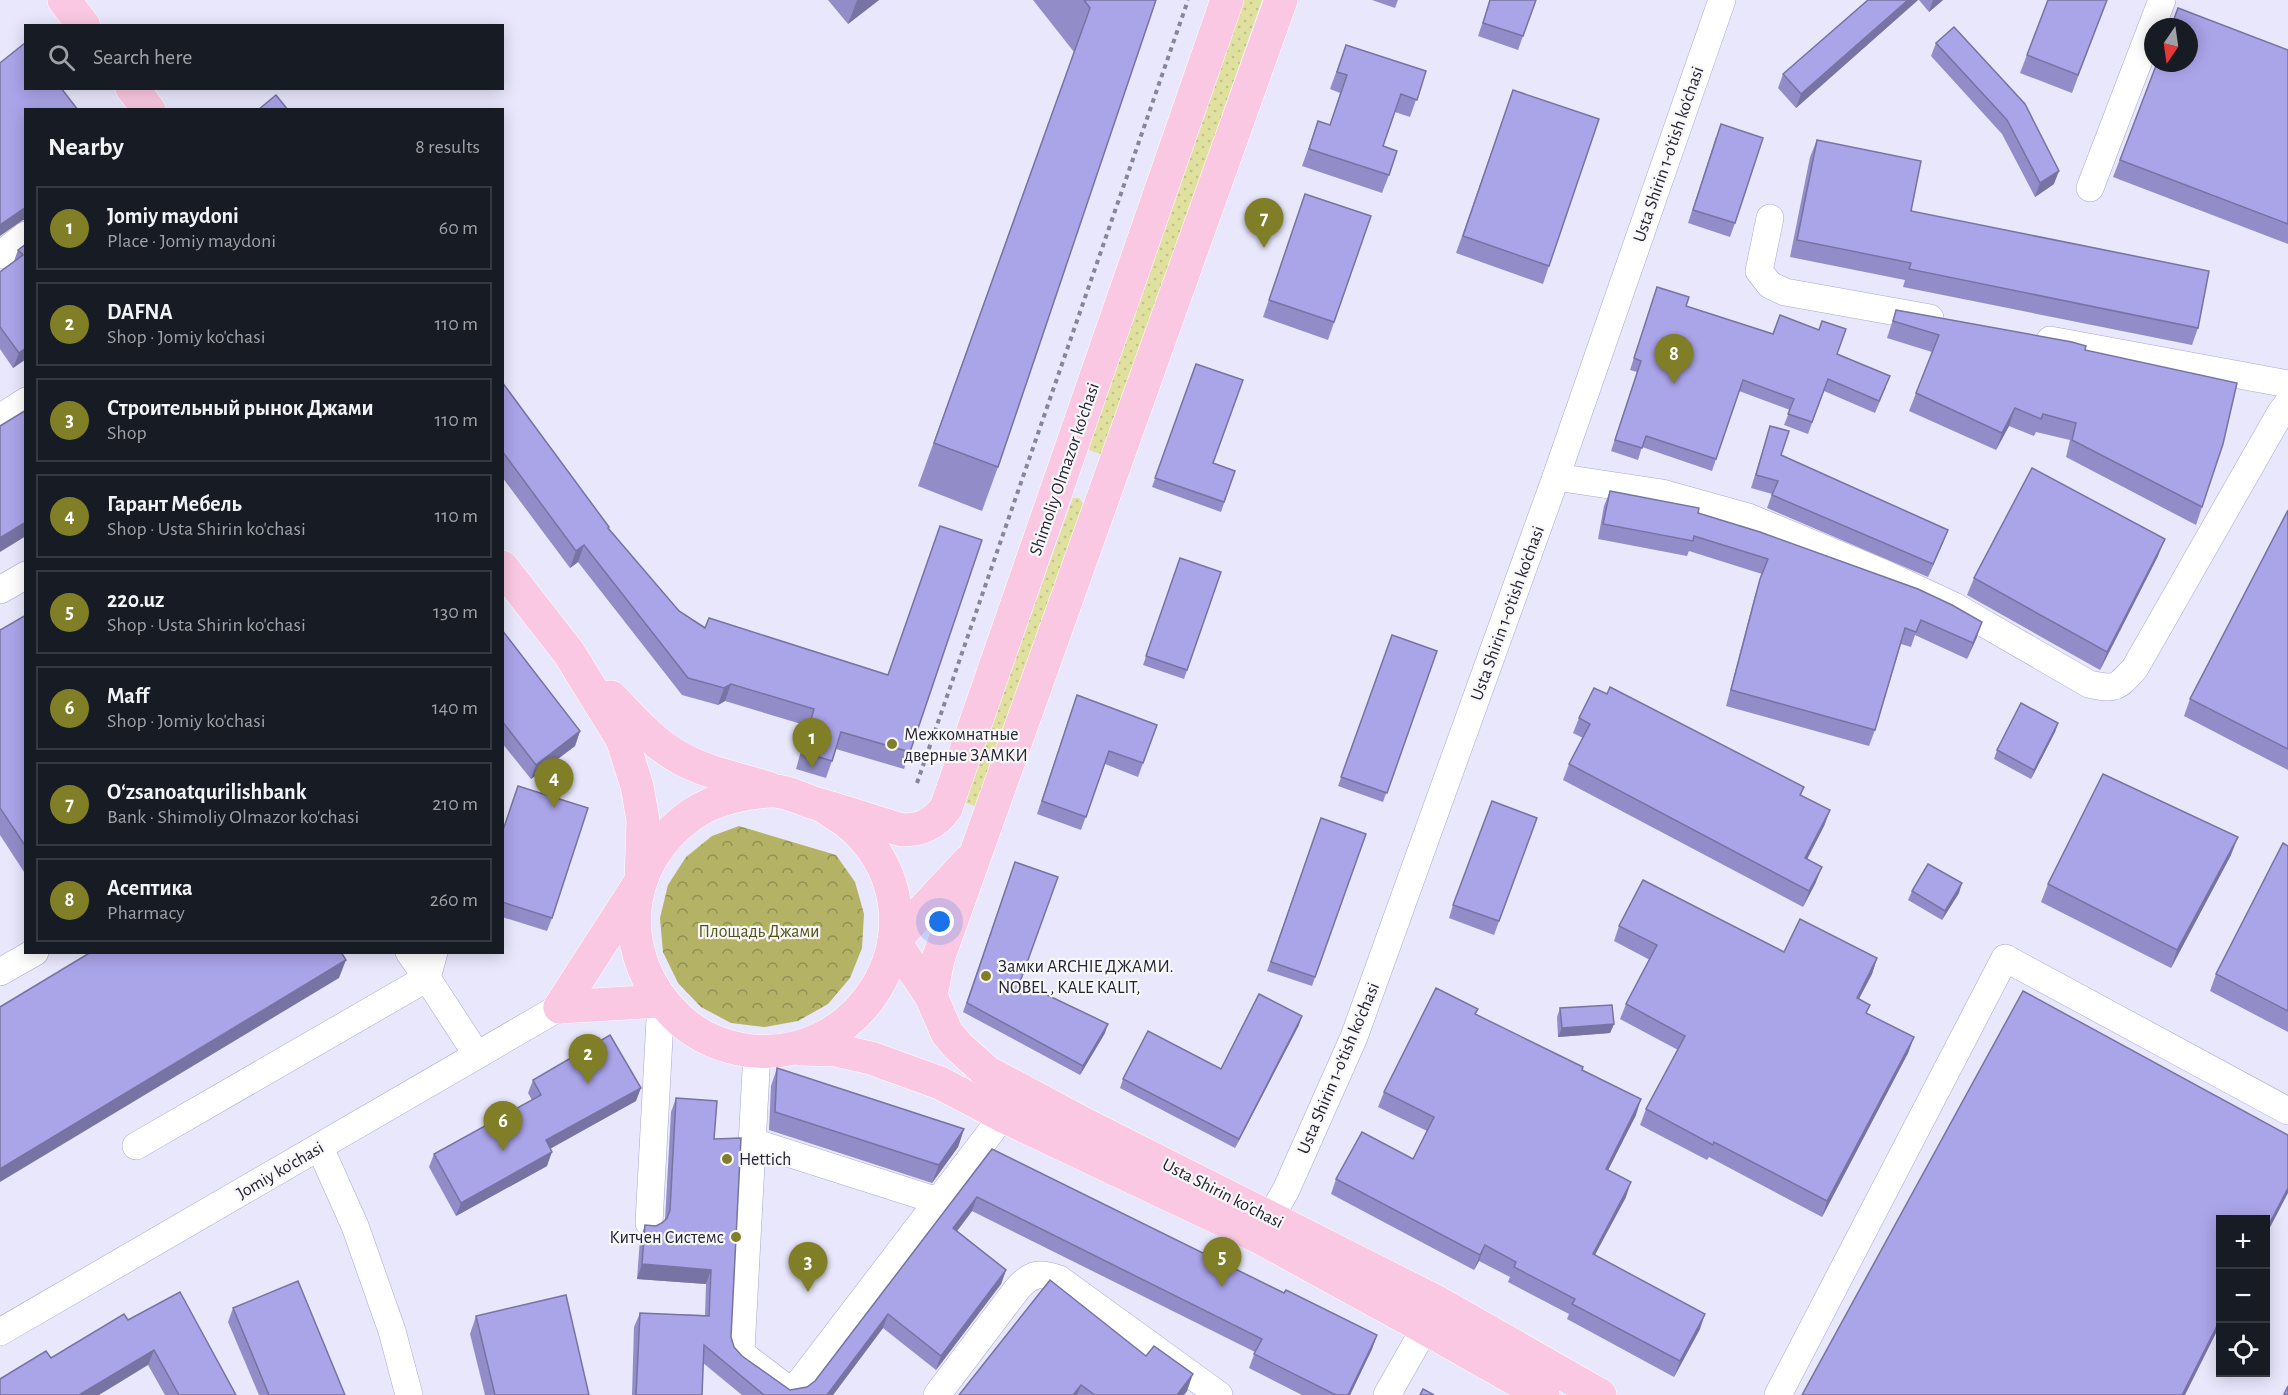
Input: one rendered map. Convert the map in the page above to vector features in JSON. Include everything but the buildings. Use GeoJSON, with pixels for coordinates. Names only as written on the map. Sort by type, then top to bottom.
{"type":"FeatureCollection","features":[{"type":"Feature","properties":{"kind":"main road"},"geometry":{"type":"LineString","coordinates":[[64,0],[82,24]]}},
{"type":"Feature","properties":{"kind":"main road","name":"Shimoliy Olmazor ko'chasi"},"geometry":{"type":"LineString","coordinates":[[821,805],[902,830],[915,830],[927,826],[942,813],[950,797],[1227,0]]}},
{"type":"Feature","properties":{"kind":"main road"},"geometry":{"type":"LineString","coordinates":[[931,996],[938,959],[1281,0]]}},
{"type":"Feature","properties":{"kind":"main road"},"geometry":{"type":"LineString","coordinates":[[134,90],[147,108]]}},
{"type":"Feature","properties":{"kind":"main road"},"geometry":{"type":"LineString","coordinates":[[1063,470],[1108,485]]}},
{"type":"Feature","properties":{"kind":"main road"},"geometry":{"type":"LineString","coordinates":[[504,570],[569,653],[637,724],[663,747],[699,766],[821,805],[845,820],[864,838],[879,860],[889,884],[895,910],[894,941],[887,967],[878,987],[863,1008],[843,1026],[820,1041],[795,1049],[757,1052],[721,1045],[687,1027],[661,1001],[647,980],[636,939],[635,905],[641,881],[643,820],[637,786],[622,740],[569,653]]}},
{"type":"Feature","properties":{"kind":"main road"},"geometry":{"type":"LineString","coordinates":[[560,1007],[641,881],[654,853],[671,832],[692,814],[716,802],[742,794],[775,790]]}},
{"type":"Feature","properties":{"kind":"main road"},"geometry":{"type":"LineString","coordinates":[[894,941],[978,851]]}},
{"type":"Feature","properties":{"kind":"main road","name":"Usta Shirin ko'chasi"},"geometry":{"type":"LineString","coordinates":[[894,941],[931,996],[948,1033],[958,1046],[987,1072],[1020,1088],[1265,1227],[1431,1315],[1600,1395]]}},
{"type":"Feature","properties":{"kind":"main road"},"geometry":{"type":"LineString","coordinates":[[560,1007],[661,1001]]}},
{"type":"Feature","properties":{"kind":"main road","name":"Usta Shirin ko'chasi"},"geometry":{"type":"LineString","coordinates":[[795,1049],[835,1050],[871,1058],[940,1083],[1003,1116],[1265,1227]]}},
{"type":"Feature","properties":{"kind":"main road","name":"Usta Shirin ko'chasi"},"geometry":{"type":"LineString","coordinates":[[1431,1315],[1543,1395]]}},
{"type":"Feature","properties":{"kind":"street","name":"Usta Shirin 1-o'tish ko'chasi"},"geometry":{"type":"LineString","coordinates":[[1265,1227],[1286,1190],[1354,1037],[1556,477],[1722,0]]}},
{"type":"Feature","properties":{"kind":"street"},"geometry":{"type":"LineString","coordinates":[[2090,188],[2162,0]]}},
{"type":"Feature","properties":{"kind":"street"},"geometry":{"type":"LineString","coordinates":[[1770,218],[1759,271],[1770,285],[1785,292],[1948,322]]}},
{"type":"Feature","properties":{"kind":"street"},"geometry":{"type":"LineString","coordinates":[[0,255],[24,237]]}},
{"type":"Feature","properties":{"kind":"street"},"geometry":{"type":"LineString","coordinates":[[2031,337],[2288,384]]}},
{"type":"Feature","properties":{"kind":"street"},"geometry":{"type":"LineString","coordinates":[[0,418],[24,402]]}},
{"type":"Feature","properties":{"kind":"street"},"geometry":{"type":"LineString","coordinates":[[1556,477],[1662,494],[1748,517],[1883,573],[1954,606],[2089,684],[2109,688],[2121,684],[2135,668],[2288,403]]}},
{"type":"Feature","properties":{"kind":"street"},"geometry":{"type":"LineString","coordinates":[[0,590],[24,576]]}},
{"type":"Feature","properties":{"kind":"street"},"geometry":{"type":"LineString","coordinates":[[0,972],[32,954]]}},
{"type":"Feature","properties":{"kind":"street"},"geometry":{"type":"LineString","coordinates":[[410,954],[477,1055]]}},
{"type":"Feature","properties":{"kind":"street"},"geometry":{"type":"LineString","coordinates":[[136,1146],[427,978],[433,954]]}},
{"type":"Feature","properties":{"kind":"street"},"geometry":{"type":"LineString","coordinates":[[1778,1395],[2005,958],[2288,1111]]}},
{"type":"Feature","properties":{"kind":"street"},"geometry":{"type":"LineString","coordinates":[[649,1222],[661,1001]]}},
{"type":"Feature","properties":{"kind":"street","name":"Jomiy ko'chasi"},"geometry":{"type":"LineString","coordinates":[[0,1332],[560,1007]]}},
{"type":"Feature","properties":{"kind":"street"},"geometry":{"type":"LineString","coordinates":[[757,1052],[741,1351],[788,1389],[797,1386],[1003,1116],[1020,1088]]}},
{"type":"Feature","properties":{"kind":"street"},"geometry":{"type":"LineString","coordinates":[[753,1142],[938,1201]]}},
{"type":"Feature","properties":{"kind":"street"},"geometry":{"type":"LineString","coordinates":[[320,1148],[355,1226],[392,1331],[409,1395]]}},
{"type":"Feature","properties":{"kind":"street"},"geometry":{"type":"LineString","coordinates":[[937,1395],[1018,1288],[1030,1276],[1041,1273],[1059,1279],[1219,1395]]}},
{"type":"Feature","properties":{"kind":"street"},"geometry":{"type":"LineString","coordinates":[[1387,1395],[1431,1315]]}},
{"type":"Feature","properties":{"kind":"path"},"geometry":{"type":"LineString","coordinates":[[916,783],[1188,0]]}},
{"type":"Feature","properties":{"kind":"green space"},"geometry":{"type":"Polygon","coordinates":[[[1242,0],[1262,0],[1103,455],[1086,449],[1242,0]]]}},
{"type":"Feature","properties":{"kind":"green space"},"geometry":{"type":"Polygon","coordinates":[[[1073,498],[1079,498],[1084,505],[978,807],[963,802],[1073,498]]]}},
{"type":"Feature","properties":{"kind":"green space","name":"Площадь Джами"},"geometry":{"type":"Polygon","coordinates":[[[739,826],[836,855],[855,882],[864,914],[862,948],[850,978],[828,1004],[798,1021],[765,1027],[731,1023],[701,1007],[678,983],[663,952],[660,918],[668,885],[686,857],[712,836],[739,826]]]}},
{"type":"Feature","properties":{"kind":"place","name":"Oʻzsanoatqurilishbank"},"geometry":{"type":"Point","coordinates":[1264,248]}},
{"type":"Feature","properties":{"kind":"place","name":"Асептика"},"geometry":{"type":"Point","coordinates":[1674,384]}},
{"type":"Feature","properties":{"kind":"place","name":"Межкомнатные дверные ЗАМКИ"},"geometry":{"type":"Point","coordinates":[892,744]}},
{"type":"Feature","properties":{"kind":"place","name":"Jomiy maydoni"},"geometry":{"type":"Point","coordinates":[812,768]}},
{"type":"Feature","properties":{"kind":"place","name":"Гарант Мебель"},"geometry":{"type":"Point","coordinates":[554,808]}},
{"type":"Feature","properties":{"kind":"place","name":"Замки ARCHIE ДЖАМИ. NOBEL , KALE KALIT,"},"geometry":{"type":"Point","coordinates":[986,976]}},
{"type":"Feature","properties":{"kind":"place","name":"DAFNA"},"geometry":{"type":"Point","coordinates":[588,1084]}},
{"type":"Feature","properties":{"kind":"place","name":"Maff"},"geometry":{"type":"Point","coordinates":[503,1151]}},
{"type":"Feature","properties":{"kind":"place","name":"Hettich"},"geometry":{"type":"Point","coordinates":[727,1159]}},
{"type":"Feature","properties":{"kind":"place","name":"Китчен Системс"},"geometry":{"type":"Point","coordinates":[736,1237]}},
{"type":"Feature","properties":{"kind":"place","name":"220.uz"},"geometry":{"type":"Point","coordinates":[1222,1287]}},
{"type":"Feature","properties":{"kind":"place","name":"Строительный рынок Джами"},"geometry":{"type":"Point","coordinates":[808,1292]}}]}
